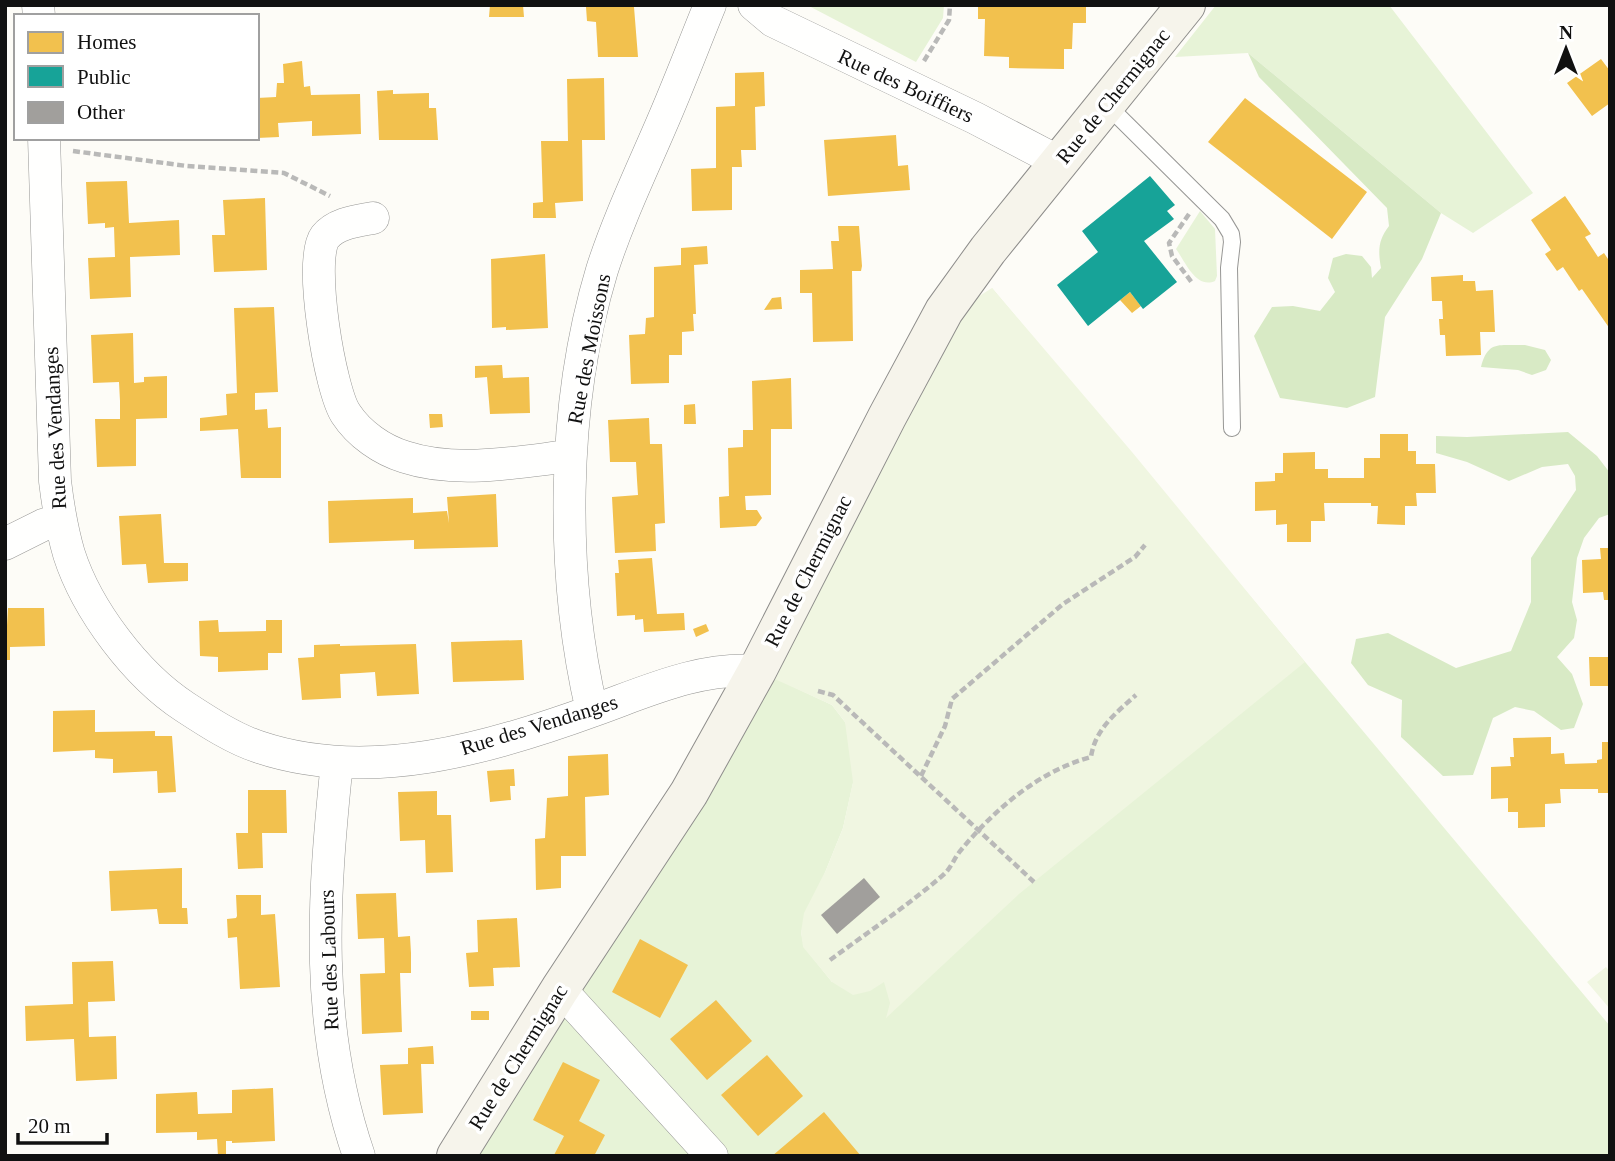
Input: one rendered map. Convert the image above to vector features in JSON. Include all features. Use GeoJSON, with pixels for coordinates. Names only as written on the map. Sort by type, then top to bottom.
{"type":"FeatureCollection","features":[{"type":"Feature","properties":{"kind":"street","name":"Rue des Moissons"},"geometry":{"type":"LineString","coordinates":[[592,711],[583,674],[569,498],[570,456],[589,324],[602,270],[710,5]]}},
{"type":"Feature","properties":{"kind":"street","name":"Rue des Boiffiers"},"geometry":{"type":"LineString","coordinates":[[754,5],[774,21],[1060,163]]}},
{"type":"Feature","properties":{"kind":"street","name":"Rue de Chermignac"},"geometry":{"type":"LineString","coordinates":[[456,1156],[560,989],[689,793],[757,671],[944,311],[988,250],[1183,6]]}},
{"type":"Feature","properties":{"kind":"street","name":"Rue des Vendanges"},"geometry":{"type":"LineString","coordinates":[[44,143],[55,481],[61,520],[70,556],[105,625],[134,664],[168,696],[209,722],[258,747],[301,758],[337,762],[408,759],[458,751],[521,736],[693,675],[734,669],[757,671]]}},
{"type":"Feature","properties":{"kind":"street"},"geometry":{"type":"LineString","coordinates":[[373,218],[335,228],[319,247],[318,262],[327,345],[335,394],[357,429],[376,443],[404,457],[435,464],[472,465],[570,456]]}},
{"type":"Feature","properties":{"kind":"street"},"geometry":{"type":"LineString","coordinates":[[5,544],[43,525],[61,520]]}},
{"type":"Feature","properties":{"kind":"street","name":"Rue des Labours"},"geometry":{"type":"LineString","coordinates":[[337,762],[324,897],[325,950],[337,1080],[347,1123],[359,1156]]}},
{"type":"Feature","properties":{"kind":"street"},"geometry":{"type":"LineString","coordinates":[[560,989],[712,1156]]}},
{"type":"Feature","properties":{"kind":"lane"},"geometry":{"type":"LineString","coordinates":[[1106,104],[1222,219],[1231,234],[1229,268],[1233,428]]}},
{"type":"Feature","properties":{"kind":"path"},"geometry":{"type":"LineString","coordinates":[[909,86],[949,20],[950,5]]}},
{"type":"Feature","properties":{"kind":"path"},"geometry":{"type":"LineString","coordinates":[[44,143],[187,166],[284,173],[373,218]]}},
{"type":"Feature","properties":{"kind":"path"},"geometry":{"type":"LineString","coordinates":[[1193,284],[1172,256],[1169,243],[1201,198]]}},
{"type":"Feature","properties":{"kind":"path"},"geometry":{"type":"LineString","coordinates":[[921,776],[945,726],[952,699],[1063,604],[1135,557],[1145,545]]}},
{"type":"Feature","properties":{"kind":"path"},"geometry":{"type":"LineString","coordinates":[[818,691],[833,695],[1034,882]]}},
{"type":"Feature","properties":{"kind":"path"},"geometry":{"type":"LineString","coordinates":[[830,960],[945,874],[960,851],[980,830],[1036,780],[1074,761],[1091,757],[1093,742],[1106,723],[1136,695]]}},
{"type":"Feature","properties":{"kind":"green space"},"geometry":{"type":"Polygon","coordinates":[[[807,5],[944,5],[943,18],[916,62],[807,5]]]}},
{"type":"Feature","properties":{"kind":"green space"},"geometry":{"type":"Polygon","coordinates":[[[1216,5],[1389,5],[1533,193],[1473,233],[1441,213],[1248,53],[1175,57],[1216,5]]]}},
{"type":"Feature","properties":{"kind":"green space"},"geometry":{"type":"Polygon","coordinates":[[[1248,53],[1441,213],[1422,259],[1385,317],[1375,397],[1347,408],[1280,398],[1254,336],[1272,307],[1293,306],[1320,311],[1335,292],[1328,278],[1333,258],[1346,254],[1362,256],[1371,267],[1372,278],[1381,268],[1380,246],[1389,226],[1387,208],[1259,77],[1248,53]]]}},
{"type":"Feature","properties":{"kind":"green space"},"geometry":{"type":"Polygon","coordinates":[[[1200,211],[1215,229],[1215,281],[1202,281],[1197,278],[1176,249],[1200,211]]]}},
{"type":"Feature","properties":{"kind":"green space"},"geometry":{"type":"Polygon","coordinates":[[[992,288],[1610,1026],[1610,1156],[477,1156],[766,674],[832,705],[845,722],[866,764],[853,783],[843,828],[801,932],[804,947],[832,982],[992,288]]]}},
{"type":"Feature","properties":{"kind":"green space"},"geometry":{"type":"Polygon","coordinates":[[[992,288],[1132,452],[1305,662],[1019,894],[886,1018],[890,1003],[884,982],[870,991],[853,995],[832,982],[803,947],[801,932],[804,913],[843,828],[853,782],[845,722],[832,705],[757,671],[887,417],[973,300],[992,288]]]}},
{"type":"Feature","properties":{"kind":"green space"},"geometry":{"type":"Polygon","coordinates":[[[1525,345],[1545,350],[1551,360],[1546,370],[1532,375],[1518,370],[1481,367],[1491,348],[1525,345]]]}},
{"type":"Feature","properties":{"kind":"green space"},"geometry":{"type":"Polygon","coordinates":[[[1568,432],[1597,456],[1610,473],[1610,514],[1599,518],[1584,538],[1577,558],[1572,602],[1577,620],[1574,638],[1557,657],[1572,674],[1583,704],[1574,728],[1561,730],[1534,711],[1515,707],[1493,718],[1473,775],[1443,776],[1401,737],[1402,700],[1368,685],[1351,663],[1356,639],[1388,633],[1456,668],[1511,651],[1531,602],[1531,558],[1576,490],[1575,476],[1568,464],[1542,467],[1509,481],[1467,462],[1436,453],[1436,436],[1568,432]]]}},
{"type":"Feature","properties":{"kind":"green space"},"geometry":{"type":"Polygon","coordinates":[[[1606,967],[1610,972],[1610,1009],[1587,982],[1606,967]]]}},
{"type":"Feature","properties":{"kind":"building: Homes"},"geometry":{"type":"Polygon","coordinates":[[[490,5],[523,5],[524,17],[489,17],[490,5]]]}},
{"type":"Feature","properties":{"kind":"building: Homes"},"geometry":{"type":"Polygon","coordinates":[[[978,5],[1086,5],[1086,23],[1073,23],[1072,49],[1064,49],[1064,69],[1009,68],[1009,57],[984,56],[985,19],[978,19],[978,5]]]}},
{"type":"Feature","properties":{"kind":"building: Homes"},"geometry":{"type":"Polygon","coordinates":[[[586,7],[634,7],[638,57],[598,57],[596,22],[587,21],[586,7]]]}},
{"type":"Feature","properties":{"kind":"building: Homes"},"geometry":{"type":"Polygon","coordinates":[[[1601,59],[1610,71],[1610,103],[1592,116],[1567,83],[1601,59]]]}},
{"type":"Feature","properties":{"kind":"building: Homes"},"geometry":{"type":"Polygon","coordinates":[[[302,61],[304,87],[310,86],[311,95],[360,94],[361,134],[312,136],[312,121],[278,123],[279,137],[259,138],[259,98],[276,97],[277,83],[284,83],[283,64],[302,61]]]}},
{"type":"Feature","properties":{"kind":"building: Homes"},"geometry":{"type":"Polygon","coordinates":[[[764,72],[765,106],[755,107],[756,150],[741,150],[742,167],[732,167],[732,210],[692,211],[691,169],[716,168],[716,107],[735,106],[735,73],[764,72]]]}},
{"type":"Feature","properties":{"kind":"building: Homes"},"geometry":{"type":"Polygon","coordinates":[[[604,78],[605,140],[582,140],[583,201],[555,203],[556,218],[533,218],[533,203],[543,202],[541,141],[568,141],[567,79],[604,78]]]}},
{"type":"Feature","properties":{"kind":"building: Homes"},"geometry":{"type":"Polygon","coordinates":[[[393,90],[393,94],[429,93],[429,108],[436,108],[438,140],[379,140],[377,91],[393,90]]]}},
{"type":"Feature","properties":{"kind":"building: Homes"},"geometry":{"type":"Polygon","coordinates":[[[1245,98],[1367,192],[1332,239],[1208,142],[1245,98]]]}},
{"type":"Feature","properties":{"kind":"building: Homes"},"geometry":{"type":"Polygon","coordinates":[[[896,135],[898,166],[908,165],[910,190],[828,196],[824,140],[896,135]]]}},
{"type":"Feature","properties":{"kind":"building: Homes"},"geometry":{"type":"Polygon","coordinates":[[[127,181],[129,223],[179,220],[180,255],[130,257],[131,297],[90,299],[88,258],[115,257],[114,227],[105,228],[105,223],[88,224],[86,182],[127,181]]]}},
{"type":"Feature","properties":{"kind":"building: Homes"},"geometry":{"type":"Polygon","coordinates":[[[1565,196],[1591,234],[1585,237],[1598,257],[1604,253],[1610,262],[1610,329],[1563,267],[1557,271],[1545,254],[1551,250],[1531,220],[1565,196]]]}},
{"type":"Feature","properties":{"kind":"building: Homes"},"geometry":{"type":"Polygon","coordinates":[[[265,198],[267,270],[214,272],[212,235],[225,235],[223,200],[265,198]]]}},
{"type":"Feature","properties":{"kind":"building: Homes"},"geometry":{"type":"Polygon","coordinates":[[[838,226],[859,226],[862,266],[861,271],[852,271],[853,341],[813,342],[812,293],[800,293],[800,270],[833,269],[831,241],[839,241],[838,226]]]}},
{"type":"Feature","properties":{"kind":"building: Homes"},"geometry":{"type":"Polygon","coordinates":[[[707,246],[708,264],[694,265],[694,331],[682,332],[682,355],[669,355],[669,383],[631,384],[629,335],[645,334],[646,318],[654,317],[654,267],[681,265],[681,248],[707,246]]]}},
{"type":"Feature","properties":{"kind":"building: Homes"},"geometry":{"type":"Polygon","coordinates":[[[545,254],[548,328],[492,328],[491,259],[545,254]]]}},
{"type":"Feature","properties":{"kind":"building: Homes"},"geometry":{"type":"Polygon","coordinates":[[[1463,275],[1463,281],[1475,281],[1476,291],[1493,290],[1495,332],[1480,332],[1481,355],[1446,356],[1445,335],[1440,335],[1442,301],[1432,301],[1431,277],[1463,275]]]}},
{"type":"Feature","properties":{"kind":"building: Homes"},"geometry":{"type":"Polygon","coordinates":[[[1130,292],[1141,306],[1132,313],[1120,300],[1130,292]]]}},
{"type":"Feature","properties":{"kind":"building: Homes"},"geometry":{"type":"Polygon","coordinates":[[[781,297],[782,309],[764,310],[772,298],[781,297]]]}},
{"type":"Feature","properties":{"kind":"building: Homes"},"geometry":{"type":"Polygon","coordinates":[[[274,307],[278,392],[255,393],[255,410],[267,409],[268,428],[281,427],[281,478],[241,478],[238,429],[200,431],[200,418],[227,415],[226,394],[237,393],[234,308],[274,307]]]}},
{"type":"Feature","properties":{"kind":"building: Homes"},"geometry":{"type":"Polygon","coordinates":[[[133,333],[134,383],[144,382],[144,377],[167,376],[167,418],[136,419],[136,466],[97,467],[95,419],[120,419],[120,401],[119,382],[93,383],[91,335],[133,333]]]}},
{"type":"Feature","properties":{"kind":"building: Homes"},"geometry":{"type":"Polygon","coordinates":[[[502,365],[503,378],[529,377],[530,413],[490,414],[487,377],[475,378],[475,366],[502,365]]]}},
{"type":"Feature","properties":{"kind":"building: Homes"},"geometry":{"type":"Polygon","coordinates":[[[791,378],[792,429],[771,429],[771,495],[745,496],[746,510],[757,510],[762,518],[756,526],[720,528],[719,497],[729,496],[728,448],[743,447],[743,430],[753,430],[752,381],[791,378]]]}},
{"type":"Feature","properties":{"kind":"building: Homes"},"geometry":{"type":"Polygon","coordinates":[[[695,404],[696,424],[684,424],[684,405],[695,404]]]}},
{"type":"Feature","properties":{"kind":"building: Homes"},"geometry":{"type":"Polygon","coordinates":[[[429,414],[442,414],[443,427],[430,428],[429,414]]]}},
{"type":"Feature","properties":{"kind":"building: Homes"},"geometry":{"type":"Polygon","coordinates":[[[649,418],[650,444],[662,444],[665,523],[655,524],[656,551],[615,553],[612,497],[638,495],[636,462],[610,462],[608,420],[649,418]]]}},
{"type":"Feature","properties":{"kind":"building: Homes"},"geometry":{"type":"Polygon","coordinates":[[[1380,434],[1408,434],[1408,451],[1416,451],[1416,464],[1435,464],[1436,493],[1416,493],[1417,506],[1405,506],[1405,525],[1377,524],[1378,506],[1371,506],[1371,503],[1324,503],[1325,521],[1311,521],[1311,542],[1287,542],[1287,524],[1276,525],[1276,510],[1255,511],[1255,482],[1275,481],[1275,473],[1283,473],[1283,453],[1315,452],[1315,469],[1328,469],[1328,478],[1364,478],[1364,458],[1380,458],[1380,434]]]}},
{"type":"Feature","properties":{"kind":"building: Homes"},"geometry":{"type":"Polygon","coordinates":[[[496,494],[498,547],[414,549],[414,540],[329,543],[328,501],[413,498],[413,513],[447,511],[449,523],[447,497],[496,494]]]}},
{"type":"Feature","properties":{"kind":"building: Homes"},"geometry":{"type":"Polygon","coordinates":[[[161,514],[164,563],[188,563],[188,581],[148,583],[146,564],[122,565],[119,516],[161,514]]]}},
{"type":"Feature","properties":{"kind":"building: Homes"},"geometry":{"type":"Polygon","coordinates":[[[1600,548],[1610,548],[1610,600],[1604,600],[1603,592],[1583,593],[1582,560],[1601,559],[1600,548]]]}},
{"type":"Feature","properties":{"kind":"building: Homes"},"geometry":{"type":"Polygon","coordinates":[[[652,558],[657,614],[684,613],[685,630],[644,632],[643,619],[635,620],[635,615],[617,616],[615,573],[619,573],[618,560],[652,558]]]}},
{"type":"Feature","properties":{"kind":"building: Homes"},"geometry":{"type":"Polygon","coordinates":[[[8,608],[44,608],[45,646],[10,647],[10,660],[5,660],[8,608]]]}},
{"type":"Feature","properties":{"kind":"building: Homes"},"geometry":{"type":"Polygon","coordinates":[[[218,620],[219,632],[266,631],[266,620],[282,620],[282,653],[268,653],[268,670],[218,672],[218,657],[200,656],[199,621],[218,620]]]}},
{"type":"Feature","properties":{"kind":"building: Homes"},"geometry":{"type":"Polygon","coordinates":[[[706,624],[709,631],[696,637],[693,629],[706,624]]]}},
{"type":"Feature","properties":{"kind":"building: Homes"},"geometry":{"type":"Polygon","coordinates":[[[522,640],[524,680],[453,682],[451,642],[522,640]]]}},
{"type":"Feature","properties":{"kind":"building: Homes"},"geometry":{"type":"Polygon","coordinates":[[[416,644],[419,694],[377,696],[375,672],[340,674],[341,698],[302,700],[298,658],[314,657],[314,645],[416,644]]]}},
{"type":"Feature","properties":{"kind":"building: Homes"},"geometry":{"type":"Polygon","coordinates":[[[1589,657],[1610,657],[1610,686],[1590,686],[1589,657]]]}},
{"type":"Feature","properties":{"kind":"building: Homes"},"geometry":{"type":"Polygon","coordinates":[[[95,710],[95,732],[155,731],[155,736],[172,736],[176,792],[158,793],[157,771],[113,773],[113,759],[95,758],[95,750],[53,752],[53,711],[95,710]]]}},
{"type":"Feature","properties":{"kind":"building: Homes"},"geometry":{"type":"Polygon","coordinates":[[[1551,737],[1551,754],[1564,753],[1565,764],[1597,763],[1597,760],[1602,759],[1602,742],[1610,742],[1610,793],[1598,793],[1598,789],[1560,789],[1561,803],[1545,804],[1545,827],[1518,828],[1518,812],[1508,812],[1508,798],[1491,799],[1491,767],[1511,766],[1510,757],[1514,757],[1513,738],[1551,737]]]}},
{"type":"Feature","properties":{"kind":"building: Homes"},"geometry":{"type":"Polygon","coordinates":[[[608,754],[609,795],[585,797],[586,856],[561,856],[561,888],[536,890],[535,839],[545,838],[547,798],[568,796],[568,756],[608,754]]]}},
{"type":"Feature","properties":{"kind":"building: Homes"},"geometry":{"type":"Polygon","coordinates":[[[514,769],[515,786],[510,786],[511,800],[490,802],[487,771],[514,769]]]}},
{"type":"Feature","properties":{"kind":"building: Homes"},"geometry":{"type":"Polygon","coordinates":[[[248,790],[286,790],[287,833],[262,833],[263,868],[238,869],[236,833],[248,833],[248,790]]]}},
{"type":"Feature","properties":{"kind":"building: Homes"},"geometry":{"type":"Polygon","coordinates":[[[437,791],[437,815],[451,815],[453,872],[426,873],[425,840],[400,841],[398,792],[437,791]]]}},
{"type":"Feature","properties":{"kind":"building: Homes"},"geometry":{"type":"Polygon","coordinates":[[[182,868],[182,908],[187,908],[188,924],[159,924],[157,909],[111,911],[109,871],[182,868]]]}},
{"type":"Feature","properties":{"kind":"building: Homes"},"geometry":{"type":"Polygon","coordinates":[[[396,893],[398,937],[410,936],[411,953],[411,973],[400,973],[402,1032],[362,1034],[360,974],[385,973],[384,938],[358,939],[356,894],[396,893]]]}},
{"type":"Feature","properties":{"kind":"building: Homes"},"geometry":{"type":"Polygon","coordinates":[[[236,895],[261,895],[261,915],[275,914],[280,987],[240,989],[237,937],[228,938],[227,919],[237,916],[236,895]]]}},
{"type":"Feature","properties":{"kind":"building: Homes"},"geometry":{"type":"Polygon","coordinates":[[[517,918],[520,967],[493,968],[494,986],[469,987],[466,953],[478,952],[477,920],[517,918]]]}},
{"type":"Feature","properties":{"kind":"building: Homes"},"geometry":{"type":"Polygon","coordinates":[[[640,939],[688,965],[660,1018],[612,992],[640,939]]]}},
{"type":"Feature","properties":{"kind":"building: Homes"},"geometry":{"type":"Polygon","coordinates":[[[113,961],[115,1001],[88,1002],[89,1037],[116,1036],[117,1079],[76,1081],[74,1039],[26,1041],[25,1006],[73,1004],[72,962],[113,961]]]}},
{"type":"Feature","properties":{"kind":"building: Homes"},"geometry":{"type":"Polygon","coordinates":[[[716,1000],[752,1041],[707,1080],[670,1039],[716,1000]]]}},
{"type":"Feature","properties":{"kind":"building: Homes"},"geometry":{"type":"Polygon","coordinates":[[[471,1011],[489,1011],[489,1020],[471,1020],[471,1011]]]}},
{"type":"Feature","properties":{"kind":"building: Homes"},"geometry":{"type":"Polygon","coordinates":[[[433,1046],[434,1064],[421,1064],[423,1113],[383,1115],[380,1065],[408,1064],[408,1048],[433,1046]]]}},
{"type":"Feature","properties":{"kind":"building: Homes"},"geometry":{"type":"Polygon","coordinates":[[[767,1055],[803,1096],[758,1136],[721,1095],[767,1055]]]}},
{"type":"Feature","properties":{"kind":"building: Homes"},"geometry":{"type":"Polygon","coordinates":[[[563,1062],[600,1080],[579,1121],[605,1135],[594,1156],[554,1155],[564,1136],[533,1120],[563,1062]]]}},
{"type":"Feature","properties":{"kind":"building: Homes"},"geometry":{"type":"Polygon","coordinates":[[[273,1088],[275,1141],[226,1141],[226,1156],[218,1156],[217,1139],[197,1140],[197,1132],[156,1133],[156,1094],[197,1092],[198,1114],[232,1113],[232,1090],[273,1088]]]}},
{"type":"Feature","properties":{"kind":"building: Homes"},"geometry":{"type":"Polygon","coordinates":[[[824,1112],[861,1156],[772,1156],[824,1112]]]}},
{"type":"Feature","properties":{"kind":"building: Public"},"geometry":{"type":"Polygon","coordinates":[[[1150,176],[1175,205],[1167,211],[1174,219],[1144,241],[1177,282],[1143,309],[1130,292],[1088,326],[1057,285],[1098,252],[1082,231],[1150,176]]]}},
{"type":"Feature","properties":{"kind":"building: Other"},"geometry":{"type":"Polygon","coordinates":[[[864,878],[880,897],[837,934],[821,915],[864,878]]]}}]}
